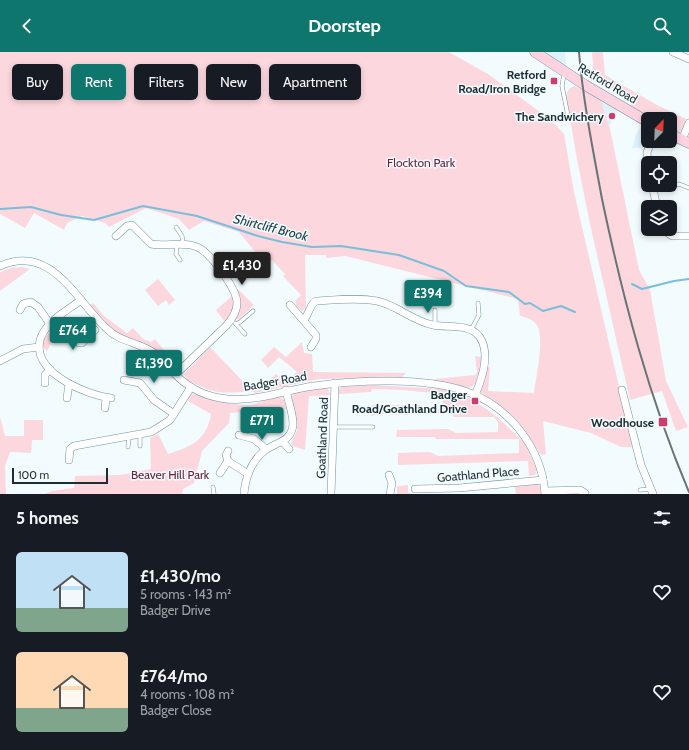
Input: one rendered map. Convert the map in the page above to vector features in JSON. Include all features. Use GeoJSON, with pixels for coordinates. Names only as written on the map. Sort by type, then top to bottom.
{"type":"FeatureCollection","features":[{"type":"Feature","properties":{"kind":"main road","name":"Retford Road"},"geometry":{"type":"LineString","coordinates":[[535,52],[564,72],[641,118]]}},
{"type":"Feature","properties":{"kind":"street"},"geometry":{"type":"LineString","coordinates":[[674,52],[689,59]]}},
{"type":"Feature","properties":{"kind":"street"},"geometry":{"type":"LineString","coordinates":[[686,141],[689,123]]}},
{"type":"Feature","properties":{"kind":"street"},"geometry":{"type":"LineString","coordinates":[[116,236],[127,226],[132,225],[151,244],[196,247],[206,253],[230,284],[236,297],[237,304],[234,322],[176,374]]}},
{"type":"Feature","properties":{"kind":"street"},"geometry":{"type":"LineString","coordinates":[[677,236],[689,236]]}},
{"type":"Feature","properties":{"kind":"street","name":"Badger Road"},"geometry":{"type":"LineString","coordinates":[[0,266],[20,261],[36,263],[44,266],[58,275],[107,330],[124,341],[154,353],[192,387],[214,397],[232,399],[250,398],[286,390],[335,383],[372,382],[429,384],[457,389],[475,395],[498,408],[517,427],[537,456],[545,492]]}},
{"type":"Feature","properties":{"kind":"street"},"geometry":{"type":"LineString","coordinates":[[81,300],[50,324],[41,336],[39,347],[42,358],[50,369],[69,384],[91,394],[109,398],[105,408]]}},
{"type":"Feature","properties":{"kind":"street"},"geometry":{"type":"LineString","coordinates":[[304,320],[310,312],[311,305],[316,301],[366,300],[386,304],[415,320],[435,325],[471,330],[479,337],[483,349],[483,372],[475,395]]}},
{"type":"Feature","properties":{"kind":"street"},"geometry":{"type":"LineString","coordinates":[[20,310],[23,304],[31,302],[38,307],[50,324]]}},
{"type":"Feature","properties":{"kind":"street"},"geometry":{"type":"LineString","coordinates":[[290,305],[316,335],[316,339],[311,346]]}},
{"type":"Feature","properties":{"kind":"street"},"geometry":{"type":"LineString","coordinates":[[57,318],[79,343],[82,343],[95,330]]}},
{"type":"Feature","properties":{"kind":"street"},"geometry":{"type":"LineString","coordinates":[[0,361],[23,349],[39,347]]}},
{"type":"Feature","properties":{"kind":"street"},"geometry":{"type":"LineString","coordinates":[[45,383],[45,375],[50,369]]}},
{"type":"Feature","properties":{"kind":"street"},"geometry":{"type":"LineString","coordinates":[[124,380],[140,383],[154,400],[174,414]]}},
{"type":"Feature","properties":{"kind":"street","name":"Goathland Road"},"geometry":{"type":"LineString","coordinates":[[331,494],[335,383]]}},
{"type":"Feature","properties":{"kind":"street"},"geometry":{"type":"LineString","coordinates":[[67,398],[69,384]]}},
{"type":"Feature","properties":{"kind":"street"},"geometry":{"type":"LineString","coordinates":[[69,460],[70,449],[74,446],[140,435],[159,428],[174,414],[192,387]]}},
{"type":"Feature","properties":{"kind":"street"},"geometry":{"type":"LineString","coordinates":[[244,494],[248,474],[257,459],[266,449],[283,442],[290,434],[293,424],[286,390]]}},
{"type":"Feature","properties":{"kind":"street"},"geometry":{"type":"LineString","coordinates":[[622,390],[641,465],[652,491]]}},
{"type":"Feature","properties":{"kind":"street"},"geometry":{"type":"LineString","coordinates":[[239,435],[254,439],[266,449]]}},
{"type":"Feature","properties":{"kind":"street"},"geometry":{"type":"LineString","coordinates":[[283,442],[289,449]]}},
{"type":"Feature","properties":{"kind":"street"},"geometry":{"type":"LineString","coordinates":[[228,451],[226,455],[228,461],[248,474]]}},
{"type":"Feature","properties":{"kind":"street"},"geometry":{"type":"LineString","coordinates":[[220,473],[228,461]]}},
{"type":"Feature","properties":{"kind":"street"},"geometry":{"type":"LineString","coordinates":[[389,475],[392,483],[390,494]]}},
{"type":"Feature","properties":{"kind":"street","name":"Goathland Place"},"geometry":{"type":"LineString","coordinates":[[415,489],[459,488],[543,480]]}},
{"type":"Feature","properties":{"kind":"street"},"geometry":{"type":"LineString","coordinates":[[545,492],[580,490],[584,493]]}},
{"type":"Feature","properties":{"kind":"lane"},"geometry":{"type":"LineString","coordinates":[[564,72],[562,86],[568,116]]}},
{"type":"Feature","properties":{"kind":"lane"},"geometry":{"type":"LineString","coordinates":[[677,184],[689,188]]}},
{"type":"Feature","properties":{"kind":"lane"},"geometry":{"type":"LineString","coordinates":[[176,227],[182,236],[176,254],[180,260]]}},
{"type":"Feature","properties":{"kind":"lane"},"geometry":{"type":"LineString","coordinates":[[471,330],[479,316],[478,303]]}},
{"type":"Feature","properties":{"kind":"lane"},"geometry":{"type":"LineString","coordinates":[[435,310],[435,325]]}},
{"type":"Feature","properties":{"kind":"lane"},"geometry":{"type":"LineString","coordinates":[[234,322],[240,322],[253,311]]}},
{"type":"Feature","properties":{"kind":"lane"},"geometry":{"type":"LineString","coordinates":[[234,322],[245,334]]}},
{"type":"Feature","properties":{"kind":"lane"},"geometry":{"type":"LineString","coordinates":[[334,428],[373,427]]}},
{"type":"Feature","properties":{"kind":"lane"},"geometry":{"type":"LineString","coordinates":[[140,435],[140,446]]}},
{"type":"Feature","properties":{"kind":"lane"},"geometry":{"type":"LineString","coordinates":[[128,447],[129,436]]}},
{"type":"Feature","properties":{"kind":"lane"},"geometry":{"type":"LineString","coordinates":[[213,487],[214,494]]}},
{"type":"Feature","properties":{"kind":"lane"},"geometry":{"type":"LineString","coordinates":[[640,490],[652,491]]}},
{"type":"Feature","properties":{"kind":"shaded area"},"geometry":{"type":"Polygon","coordinates":[[[543,52],[565,52],[566,69],[543,52]]]}},
{"type":"Feature","properties":{"kind":"shaded area"},"geometry":{"type":"Polygon","coordinates":[[[600,100],[618,111],[609,126],[600,100]]]}},
{"type":"Feature","properties":{"kind":"shaded area"},"geometry":{"type":"Polygon","coordinates":[[[641,126],[641,148],[632,148],[635,137],[641,126]]]}},
{"type":"Feature","properties":{"kind":"green space","name":"Flockton Park"},"geometry":{"type":"Polygon","coordinates":[[[0,52],[449,52],[488,74],[551,120],[564,134],[574,192],[633,447],[621,447],[591,433],[543,421],[546,454],[541,455],[522,426],[508,412],[480,392],[487,365],[490,368],[488,391],[534,393],[540,350],[540,333],[534,322],[520,316],[518,299],[345,256],[326,258],[326,255],[305,255],[306,308],[302,311],[296,306],[296,300],[301,295],[283,276],[285,274],[272,260],[266,265],[239,232],[204,221],[189,230],[179,219],[146,208],[109,227],[105,223],[82,216],[67,223],[64,230],[34,213],[25,228],[0,214],[0,52]]]}},
{"type":"Feature","properties":{"kind":"green space"},"geometry":{"type":"Polygon","coordinates":[[[592,52],[603,52],[605,75],[672,112],[642,112],[631,105],[632,100],[604,84],[605,81],[594,78],[592,52]]]}},
{"type":"Feature","properties":{"kind":"green space"},"geometry":{"type":"Polygon","coordinates":[[[574,86],[600,98],[610,129],[639,270],[650,290],[666,381],[688,427],[676,431],[662,391],[630,400],[590,224],[577,159],[566,95],[569,89],[574,86]]]}},
{"type":"Feature","properties":{"kind":"green space"},"geometry":{"type":"Polygon","coordinates":[[[677,115],[686,119],[682,131],[677,131],[677,115]]]}},
{"type":"Feature","properties":{"kind":"green space"},"geometry":{"type":"Polygon","coordinates":[[[22,267],[30,269],[0,291],[0,272],[11,268],[22,267]]]}},
{"type":"Feature","properties":{"kind":"green space"},"geometry":{"type":"Polygon","coordinates":[[[158,279],[175,300],[169,305],[166,300],[158,306],[145,290],[158,279]]]}},
{"type":"Feature","properties":{"kind":"green space"},"geometry":{"type":"Polygon","coordinates":[[[239,290],[254,305],[239,319],[225,322],[216,310],[239,290]]]}},
{"type":"Feature","properties":{"kind":"green space"},"geometry":{"type":"Polygon","coordinates":[[[93,303],[104,316],[127,333],[133,328],[143,339],[151,342],[155,339],[175,364],[173,366],[156,351],[124,337],[104,323],[89,306],[93,303]]]}},
{"type":"Feature","properties":{"kind":"green space"},"geometry":{"type":"Polygon","coordinates":[[[56,325],[60,326],[47,351],[42,346],[45,338],[56,325]]]}},
{"type":"Feature","properties":{"kind":"green space"},"geometry":{"type":"Polygon","coordinates":[[[302,342],[304,353],[312,354],[313,372],[406,373],[401,378],[319,379],[255,393],[252,391],[259,389],[276,374],[285,382],[297,372],[279,357],[268,368],[261,360],[274,347],[286,357],[302,342]]]}},
{"type":"Feature","properties":{"kind":"green space"},"geometry":{"type":"Polygon","coordinates":[[[210,347],[252,391],[233,393],[218,392],[187,380],[184,374],[210,347]]]}},
{"type":"Feature","properties":{"kind":"green space"},"geometry":{"type":"Polygon","coordinates":[[[475,356],[482,357],[478,379],[473,386],[469,388],[434,380],[475,375],[477,373],[475,356]]]}},
{"type":"Feature","properties":{"kind":"green space"},"geometry":{"type":"Polygon","coordinates":[[[373,385],[442,389],[468,396],[496,416],[524,442],[537,470],[535,475],[529,476],[528,461],[398,465],[398,453],[430,452],[438,456],[519,453],[519,439],[436,439],[435,437],[396,437],[397,430],[448,429],[456,433],[498,432],[498,422],[494,417],[453,417],[453,413],[392,415],[391,412],[371,416],[372,405],[422,405],[422,409],[443,409],[443,394],[372,389],[371,392],[339,394],[341,387],[373,385]]]}},
{"type":"Feature","properties":{"kind":"green space"},"geometry":{"type":"Polygon","coordinates":[[[327,388],[331,395],[309,396],[305,450],[292,446],[291,443],[297,431],[297,424],[291,397],[294,393],[327,388]]]}},
{"type":"Feature","properties":{"kind":"green space","name":"Beaver Hill Park"},"geometry":{"type":"Polygon","coordinates":[[[192,394],[237,405],[250,405],[271,398],[281,397],[284,400],[286,409],[230,413],[229,423],[202,451],[194,483],[183,489],[182,494],[44,494],[52,491],[74,488],[75,476],[120,475],[151,469],[150,438],[158,434],[168,454],[197,441],[206,430],[211,414],[188,401],[192,394]]]}},
{"type":"Feature","properties":{"kind":"green space"},"geometry":{"type":"Polygon","coordinates":[[[0,417],[5,436],[24,436],[24,420],[43,420],[43,440],[32,440],[31,453],[10,452],[5,466],[6,494],[0,494],[0,417]]]}},
{"type":"Feature","properties":{"kind":"green space"},"geometry":{"type":"Polygon","coordinates":[[[538,484],[541,488],[541,494],[516,494],[515,486],[538,484]]]}},
{"type":"Feature","properties":{"kind":"green space"},"geometry":{"type":"Polygon","coordinates":[[[408,485],[408,493],[414,494],[397,494],[397,486],[408,485]]]}},
{"type":"Feature","properties":{"kind":"waterway","name":"Shirtcliff Brook"},"geometry":{"type":"LineString","coordinates":[[0,209],[31,207],[61,215],[94,220],[143,206],[197,216],[258,236],[282,242],[312,247],[341,246],[399,255],[444,271],[466,286],[509,292],[525,304],[530,303],[543,311],[561,306],[575,312]]}},
{"type":"Feature","properties":{"kind":"waterway","name":"Shirtcliff Brook"},"geometry":{"type":"LineString","coordinates":[[632,284],[642,289],[689,279]]}},
{"type":"Feature","properties":{"kind":"railway"},"geometry":{"type":"LineString","coordinates":[[579,52],[583,89],[602,199],[628,311],[661,421],[689,492]]}},
{"type":"Feature","properties":{"kind":"place","name":"Retford Road/Iron Bridge"},"geometry":{"type":"Point","coordinates":[554,81]}},
{"type":"Feature","properties":{"kind":"place","name":"The Sandwichery"},"geometry":{"type":"Point","coordinates":[612,116]}},
{"type":"Feature","properties":{"kind":"place","name":"Badger Road/Goathland Drive"},"geometry":{"type":"Point","coordinates":[475,401]}},
{"type":"Feature","properties":{"kind":"place","name":"Woodhouse"},"geometry":{"type":"Point","coordinates":[663,422]}}]}
